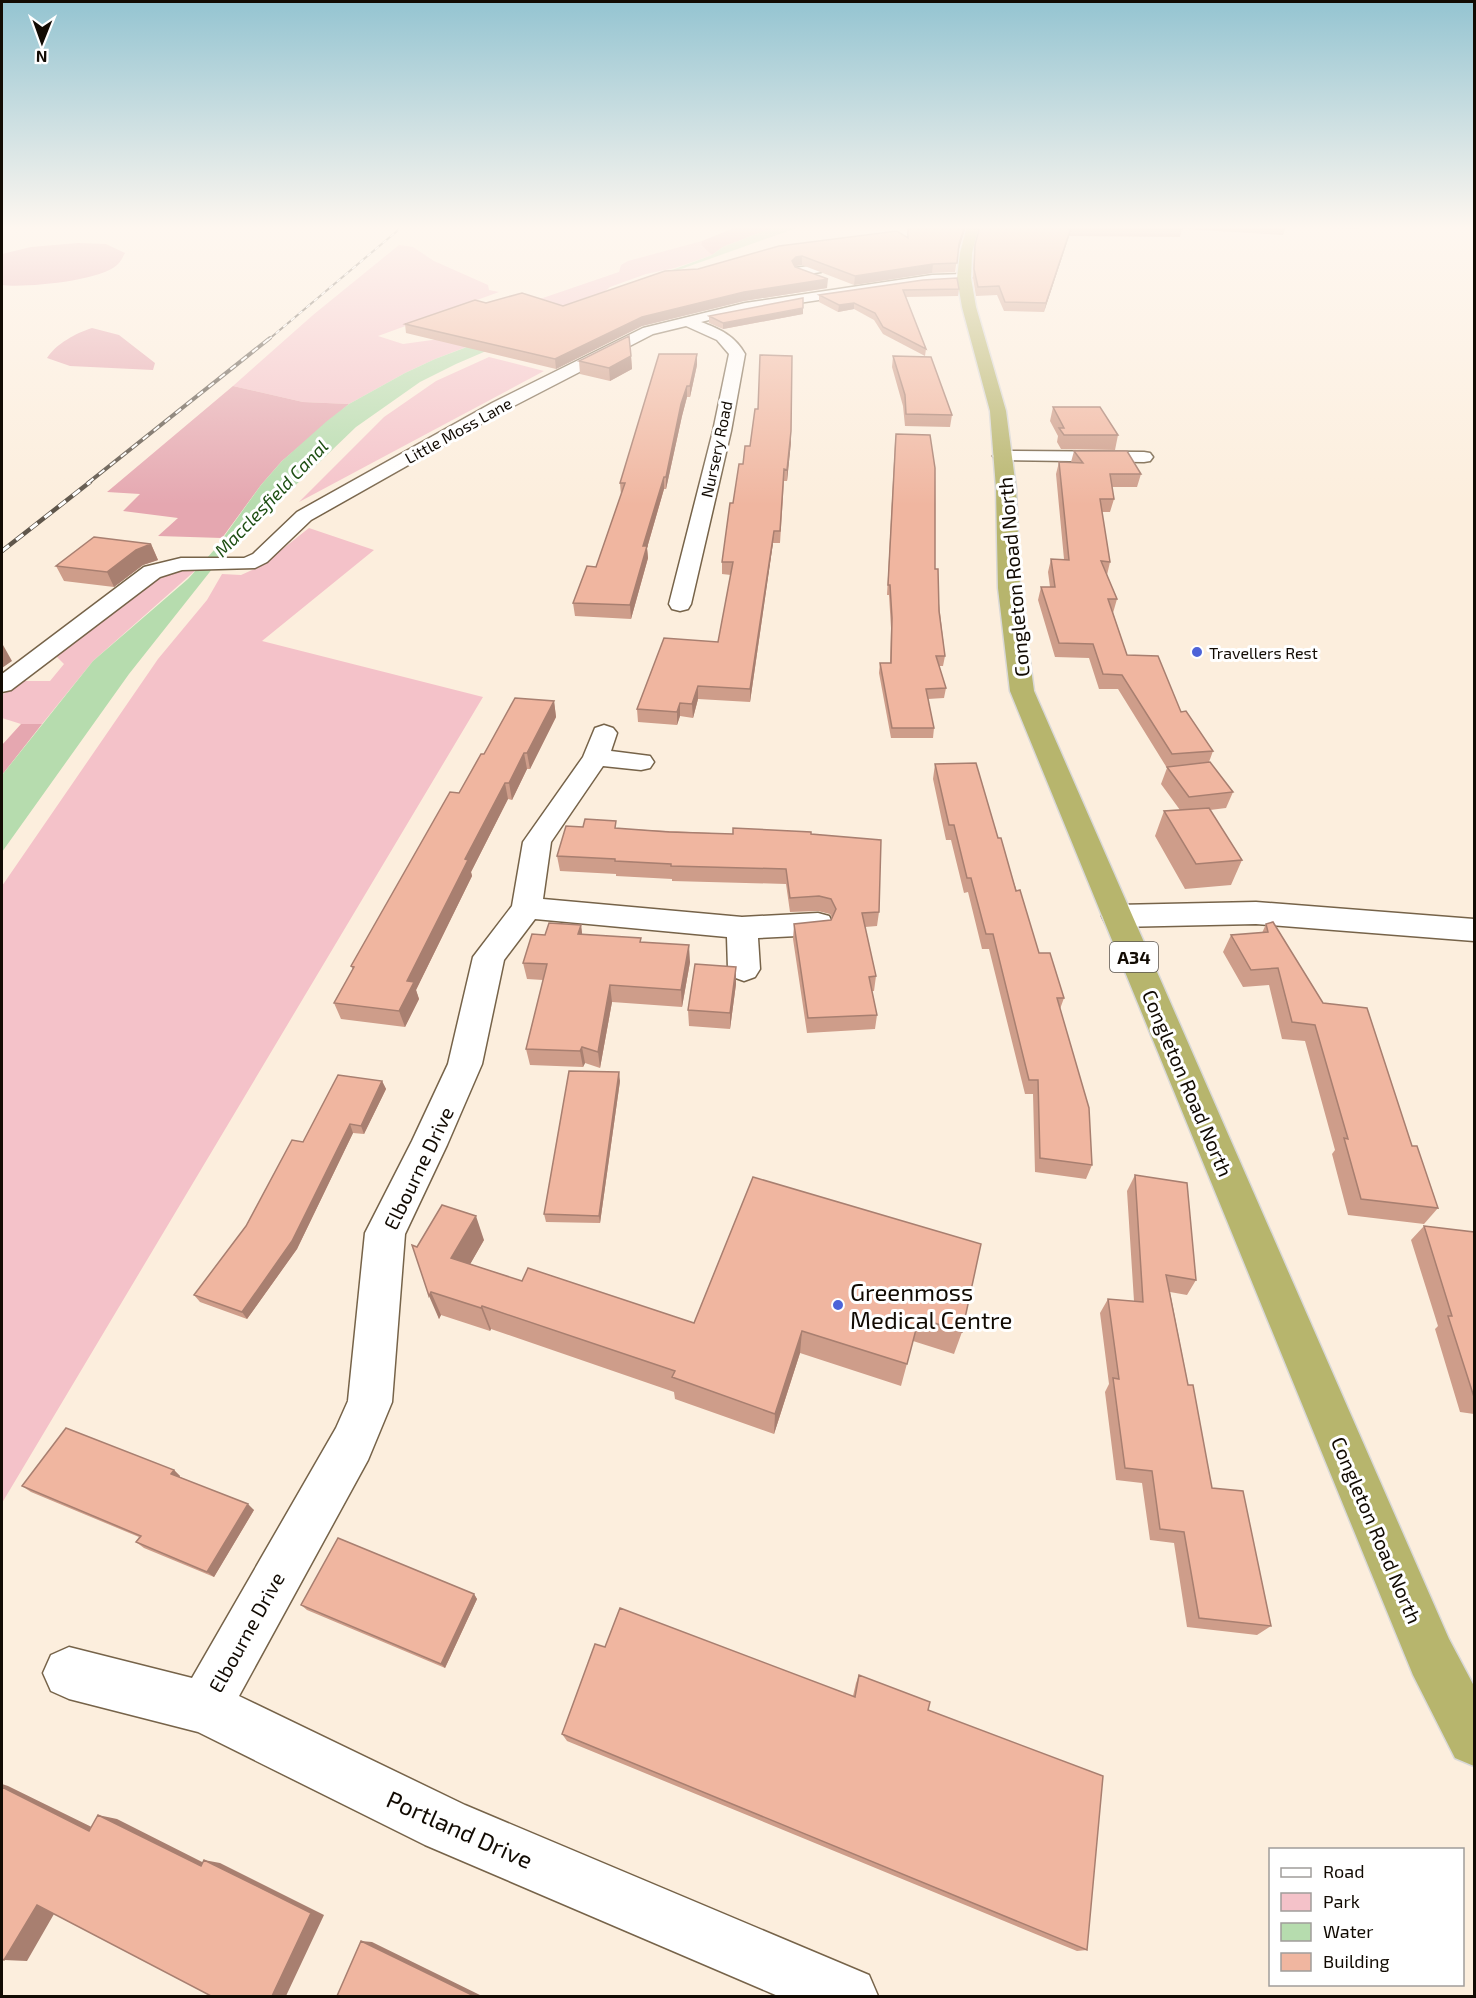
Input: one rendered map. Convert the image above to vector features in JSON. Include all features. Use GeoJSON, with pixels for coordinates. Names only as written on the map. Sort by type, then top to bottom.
{"type":"FeatureCollection","features":[{"type":"Feature","properties":{"kind":"highway","name":"Congleton Road North"},"geometry":{"type":"LineString","coordinates":[[972,319],[998,411],[1006,488],[1009,588],[1022,691],[1431,1657],[1474,1739]]}},
{"type":"Feature","properties":{"kind":"street","name":"Little Moss Lane"},"geometry":{"type":"LineString","coordinates":[[2,685],[152,572],[181,564],[249,564],[260,558],[304,516],[519,396],[648,331],[694,319]]}},
{"type":"Feature","properties":{"kind":"street","name":"Nursery Road"},"geometry":{"type":"LineString","coordinates":[[681,604],[722,431],[736,354],[734,346],[724,339],[686,321]]}},
{"type":"Feature","properties":{"kind":"street"},"geometry":{"type":"LineString","coordinates":[[1002,456],[1144,457]]}},
{"type":"Feature","properties":{"kind":"street","name":"Elbourne Drive"},"geometry":{"type":"LineString","coordinates":[[204,1707],[352,1444],[370,1402],[375,1370],[385,1233],[429,1145],[465,1064],[489,957],[527,908],[537,842],[600,745],[641,762]]}},
{"type":"Feature","properties":{"kind":"street"},"geometry":{"type":"LineString","coordinates":[[527,908],[742,928],[818,924]]}},
{"type":"Feature","properties":{"kind":"street"},"geometry":{"type":"LineString","coordinates":[[1117,916],[1256,913],[1474,930]]}},
{"type":"Feature","properties":{"kind":"street"},"geometry":{"type":"LineString","coordinates":[[742,928],[744,969]]}},
{"type":"Feature","properties":{"kind":"street","name":"Portland Drive"},"geometry":{"type":"LineString","coordinates":[[69,1673],[204,1707],[445,1825],[848,1996]]}},
{"type":"Feature","properties":{"kind":"green space"},"geometry":{"type":"Polygon","coordinates":[[[308,319],[424,319],[378,336],[403,344],[454,337],[493,319],[539,319],[435,359],[349,404],[303,402],[233,386],[308,319]]]}},
{"type":"Feature","properties":{"kind":"green space"},"geometry":{"type":"Polygon","coordinates":[[[489,357],[544,371],[299,502],[384,417],[436,381],[489,357]]]}},
{"type":"Feature","properties":{"kind":"green space"},"geometry":{"type":"Polygon","coordinates":[[[309,528],[374,550],[262,641],[483,697],[2,1503],[2,886],[158,659],[207,600],[222,574],[241,575],[261,566],[309,528]]]}},
{"type":"Feature","properties":{"kind":"green space"},"geometry":{"type":"Polygon","coordinates":[[[197,569],[93,661],[42,724],[21,724],[2,718],[2,695],[24,681],[50,681],[64,664],[55,655],[167,571],[197,569]]]}},
{"type":"Feature","properties":{"kind":"shaded area"},"geometry":{"type":"Polygon","coordinates":[[[92,328],[119,335],[155,363],[153,370],[70,366],[47,358],[67,340],[92,328]]]}},
{"type":"Feature","properties":{"kind":"shaded area"},"geometry":{"type":"Polygon","coordinates":[[[233,386],[303,402],[349,404],[282,461],[261,485],[222,538],[158,536],[178,518],[123,511],[140,494],[107,492],[233,386]]]}},
{"type":"Feature","properties":{"kind":"shaded area"},"geometry":{"type":"Polygon","coordinates":[[[21,724],[42,724],[2,775],[2,745],[21,724]]]}},
{"type":"Feature","properties":{"kind":"water","name":"Macclesfield Canal"},"geometry":{"type":"Polygon","coordinates":[[[541,319],[560,319],[420,382],[356,427],[224,554],[129,674],[2,852],[2,775],[93,661],[188,579],[215,549],[261,485],[282,461],[327,421],[349,404],[435,359],[541,319]]]}},
{"type":"Feature","properties":{"kind":"building"},"geometry":{"type":"Polygon","coordinates":[[[419,319],[637,319],[555,359],[405,324],[419,319]]]}},
{"type":"Feature","properties":{"kind":"building"},"geometry":{"type":"Polygon","coordinates":[[[715,319],[743,319],[723,323],[715,319]]]}},
{"type":"Feature","properties":{"kind":"building"},"geometry":{"type":"Polygon","coordinates":[[[879,319],[914,319],[926,349],[883,327],[879,319]]]}},
{"type":"Feature","properties":{"kind":"building"},"geometry":{"type":"Polygon","coordinates":[[[629,336],[631,356],[609,368],[579,361],[629,336]]]}},
{"type":"Feature","properties":{"kind":"building"},"geometry":{"type":"Polygon","coordinates":[[[659,354],[697,354],[690,386],[687,386],[681,404],[666,477],[664,477],[643,546],[647,546],[630,605],[573,603],[587,566],[596,567],[625,483],[620,483],[659,354]]]}},
{"type":"Feature","properties":{"kind":"building"},"geometry":{"type":"Polygon","coordinates":[[[760,355],[792,356],[791,431],[787,470],[784,469],[780,531],[774,531],[750,689],[698,686],[692,704],[680,703],[677,712],[637,709],[664,638],[718,642],[733,562],[722,562],[730,503],[733,503],[739,464],[743,464],[745,446],[750,446],[755,409],[758,409],[760,355]]]}},
{"type":"Feature","properties":{"kind":"building"},"geometry":{"type":"Polygon","coordinates":[[[893,356],[931,357],[952,415],[906,414],[905,395],[893,356]]]}},
{"type":"Feature","properties":{"kind":"building"},"geometry":{"type":"Polygon","coordinates":[[[1053,407],[1100,407],[1118,435],[1064,435],[1059,428],[1064,428],[1053,407]]]}},
{"type":"Feature","properties":{"kind":"building"},"geometry":{"type":"Polygon","coordinates":[[[896,434],[930,435],[935,468],[935,569],[938,569],[939,611],[945,656],[936,656],[946,688],[926,689],[934,728],[892,728],[880,663],[891,663],[892,618],[890,585],[888,585],[896,434]]]}},
{"type":"Feature","properties":{"kind":"building"},"geometry":{"type":"Polygon","coordinates":[[[1074,451],[1127,451],[1141,474],[1110,474],[1114,499],[1100,499],[1110,562],[1101,561],[1117,599],[1108,599],[1127,655],[1158,656],[1181,712],[1186,711],[1213,751],[1172,754],[1122,675],[1103,674],[1093,644],[1059,643],[1041,587],[1055,587],[1051,559],[1069,560],[1059,462],[1083,463],[1074,451]]]}},
{"type":"Feature","properties":{"kind":"building"},"geometry":{"type":"Polygon","coordinates":[[[94,537],[151,544],[136,550],[107,572],[56,566],[94,537]]]}},
{"type":"Feature","properties":{"kind":"building"},"geometry":{"type":"Polygon","coordinates":[[[515,698],[554,701],[527,753],[524,753],[509,783],[505,783],[465,859],[468,860],[407,981],[414,982],[399,1011],[334,1003],[354,967],[351,966],[450,792],[459,793],[515,698]]]}},
{"type":"Feature","properties":{"kind":"building"},"geometry":{"type":"Polygon","coordinates":[[[1210,762],[1233,792],[1189,797],[1167,767],[1210,762]]]}},
{"type":"Feature","properties":{"kind":"building"},"geometry":{"type":"Polygon","coordinates":[[[976,763],[998,838],[1001,838],[1016,891],[1020,890],[1039,953],[1050,953],[1064,998],[1057,998],[1089,1108],[1092,1165],[1040,1158],[1038,1080],[1029,1080],[993,934],[986,934],[971,878],[967,878],[954,825],[949,825],[935,764],[976,763]]]}},
{"type":"Feature","properties":{"kind":"building"},"geometry":{"type":"Polygon","coordinates":[[[1209,808],[1242,860],[1196,864],[1164,811],[1209,808]]]}},
{"type":"Feature","properties":{"kind":"building"},"geometry":{"type":"Polygon","coordinates":[[[585,819],[616,821],[615,828],[669,832],[733,834],[733,828],[811,832],[811,834],[881,840],[879,912],[862,913],[876,976],[869,977],[877,1015],[808,1018],[794,924],[831,920],[836,909],[831,899],[819,896],[790,898],[786,869],[671,866],[671,864],[615,861],[615,859],[557,856],[566,826],[583,827],[585,819]]]}},
{"type":"Feature","properties":{"kind":"building"},"geometry":{"type":"Polygon","coordinates":[[[1273,922],[1323,1003],[1367,1008],[1412,1146],[1417,1146],[1438,1208],[1361,1199],[1344,1138],[1348,1139],[1315,1025],[1292,1022],[1278,968],[1251,970],[1231,935],[1268,932],[1266,924],[1273,922]]]}},
{"type":"Feature","properties":{"kind":"building"},"geometry":{"type":"Polygon","coordinates":[[[549,923],[581,925],[578,934],[641,938],[640,942],[689,945],[681,990],[610,985],[598,1052],[582,1047],[580,1051],[526,1049],[547,964],[523,963],[532,934],[545,935],[549,923]]]}},
{"type":"Feature","properties":{"kind":"building"},"geometry":{"type":"Polygon","coordinates":[[[695,964],[736,967],[730,1013],[688,1010],[695,964]]]}},
{"type":"Feature","properties":{"kind":"building"},"geometry":{"type":"Polygon","coordinates":[[[569,1071],[619,1072],[599,1216],[544,1214],[569,1071]]]}},
{"type":"Feature","properties":{"kind":"building"},"geometry":{"type":"Polygon","coordinates":[[[338,1075],[382,1081],[361,1126],[350,1124],[292,1241],[242,1312],[194,1295],[246,1226],[292,1140],[303,1142],[338,1075]]]}},
{"type":"Feature","properties":{"kind":"building"},"geometry":{"type":"Polygon","coordinates":[[[1135,1175],[1187,1183],[1196,1280],[1166,1275],[1188,1385],[1193,1385],[1212,1488],[1243,1491],[1271,1626],[1199,1618],[1184,1532],[1160,1529],[1152,1471],[1125,1468],[1113,1378],[1119,1379],[1108,1299],[1143,1302],[1135,1175]]]}},
{"type":"Feature","properties":{"kind":"building"},"geometry":{"type":"Polygon","coordinates":[[[753,1177],[981,1244],[962,1332],[919,1318],[907,1364],[802,1331],[775,1414],[672,1377],[675,1371],[482,1306],[481,1308],[431,1292],[429,1296],[412,1245],[417,1247],[442,1205],[476,1216],[451,1258],[522,1281],[528,1268],[694,1323],[753,1177]]]}},
{"type":"Feature","properties":{"kind":"building"},"geometry":{"type":"Polygon","coordinates":[[[1424,1226],[1474,1232],[1474,1397],[1448,1316],[1452,1316],[1424,1226]]]}},
{"type":"Feature","properties":{"kind":"building"},"geometry":{"type":"Polygon","coordinates":[[[66,1428],[174,1470],[171,1474],[248,1504],[207,1572],[136,1542],[141,1536],[22,1486],[66,1428]]]}},
{"type":"Feature","properties":{"kind":"building"},"geometry":{"type":"Polygon","coordinates":[[[338,1538],[474,1594],[441,1664],[301,1605],[338,1538]]]}},
{"type":"Feature","properties":{"kind":"building"},"geometry":{"type":"Polygon","coordinates":[[[620,1608],[855,1697],[859,1675],[930,1702],[928,1710],[1103,1776],[1087,1950],[562,1734],[595,1644],[605,1647],[620,1608]]]}},
{"type":"Feature","properties":{"kind":"building"},"geometry":{"type":"Polygon","coordinates":[[[2,1787],[89,1831],[98,1815],[201,1866],[204,1860],[311,1913],[272,1996],[211,1996],[37,1905],[4,1960],[2,1959],[2,1787]]]}},
{"type":"Feature","properties":{"kind":"building"},"geometry":{"type":"Polygon","coordinates":[[[361,1941],[474,1996],[337,1996],[361,1941]]]}},
{"type":"Feature","properties":{"kind":"railway"},"geometry":{"type":"LineString","coordinates":[[268,340],[293,319]]}},
{"type":"Feature","properties":{"kind":"railway"},"geometry":{"type":"LineString","coordinates":[[88,483],[270,338]]}},
{"type":"Feature","properties":{"kind":"railway"},"geometry":{"type":"LineString","coordinates":[[2,551],[90,482]]}},
{"type":"Feature","properties":{"kind":"place","name":"Travellers Rest"},"geometry":{"type":"Point","coordinates":[1197,652]}},
{"type":"Feature","properties":{"kind":"place","name":"Greenmoss Medical Centre"},"geometry":{"type":"Point","coordinates":[838,1305]}}]}
